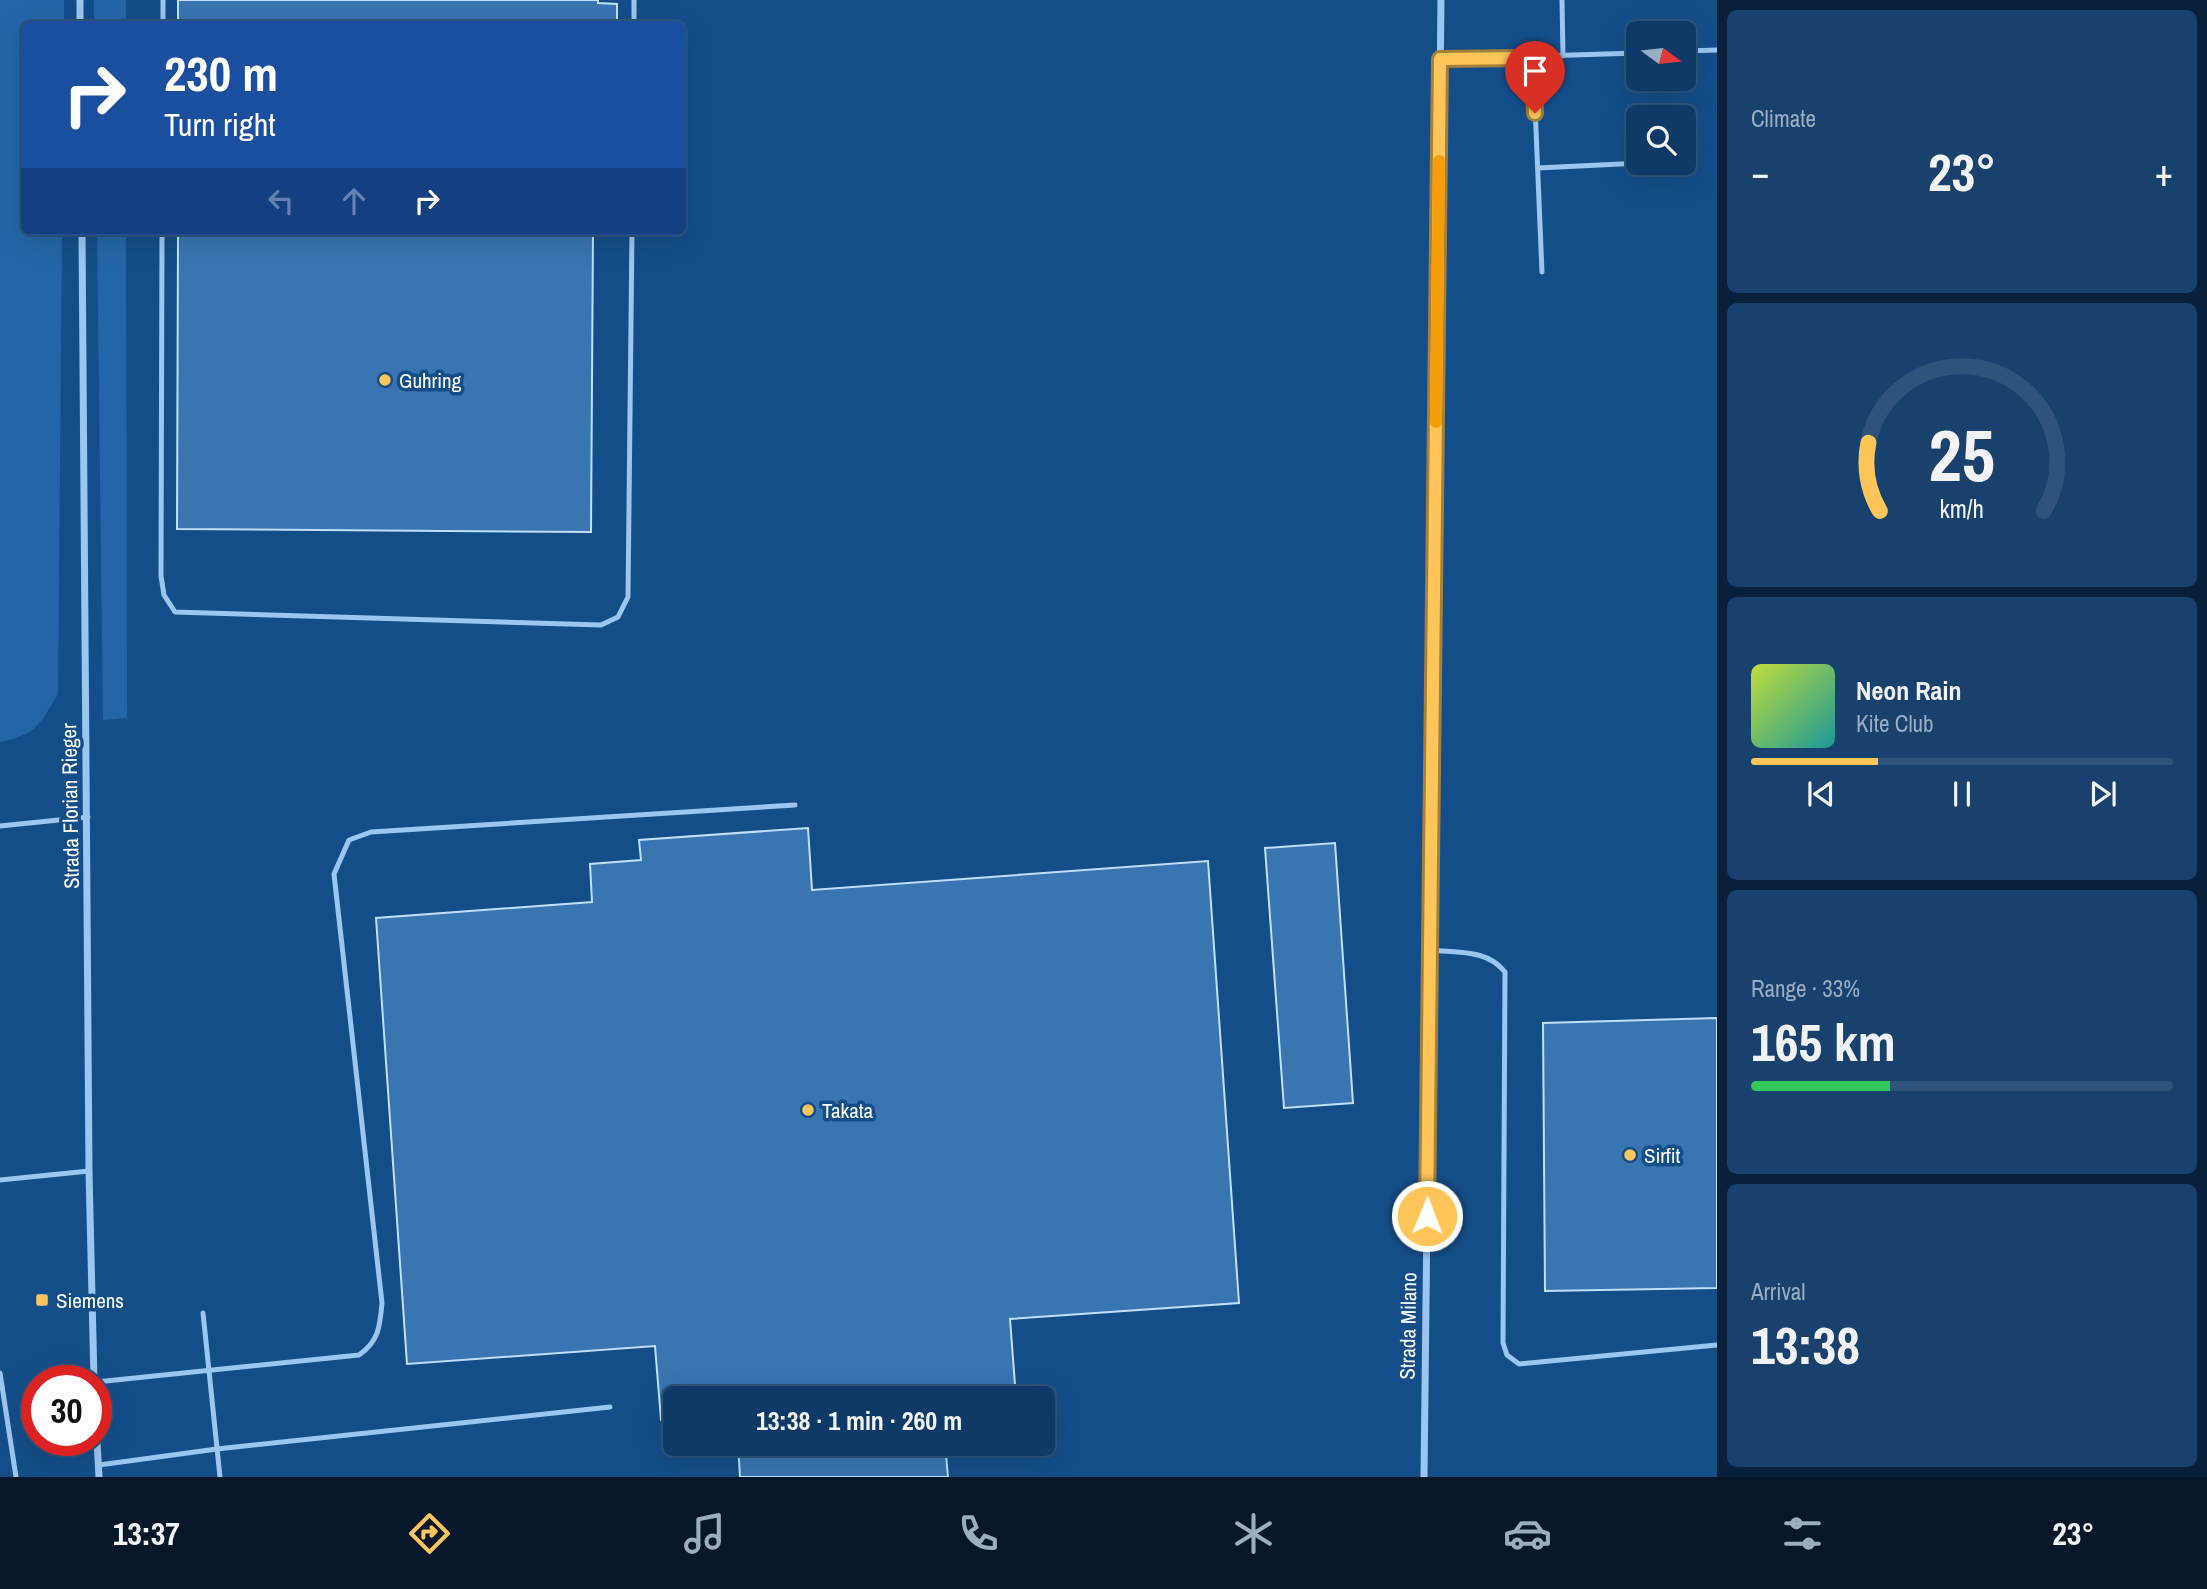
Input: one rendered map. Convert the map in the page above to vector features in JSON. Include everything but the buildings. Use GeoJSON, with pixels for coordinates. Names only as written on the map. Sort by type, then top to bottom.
{"type":"FeatureCollection","features":[{"type":"Feature","properties":{"kind":"street"},"geometry":{"type":"LineString","coordinates":[[80,0],[80,21]]}},
{"type":"Feature","properties":{"kind":"street","name":"Strada Milano"},"geometry":{"type":"LineString","coordinates":[[1424,1477],[1441,0]]}},
{"type":"Feature","properties":{"kind":"street","name":"Strada Florian Rieger"},"geometry":{"type":"LineString","coordinates":[[82,235],[89,1171],[95,1365]]}},
{"type":"Feature","properties":{"kind":"street"},"geometry":{"type":"LineString","coordinates":[[98,1456],[99,1477]]}},
{"type":"Feature","properties":{"kind":"lane"},"geometry":{"type":"LineString","coordinates":[[163,0],[163,21]]}},
{"type":"Feature","properties":{"kind":"lane"},"geometry":{"type":"LineString","coordinates":[[634,0],[634,21]]}},
{"type":"Feature","properties":{"kind":"lane"},"geometry":{"type":"LineString","coordinates":[[1562,0],[1563,56]]}},
{"type":"Feature","properties":{"kind":"lane"},"geometry":{"type":"LineString","coordinates":[[1696,51],[1717,50]]}},
{"type":"Feature","properties":{"kind":"lane"},"geometry":{"type":"LineString","coordinates":[[1440,59],[1626,53]]}},
{"type":"Feature","properties":{"kind":"lane"},"geometry":{"type":"LineString","coordinates":[[1533,58],[1542,272]]}},
{"type":"Feature","properties":{"kind":"lane"},"geometry":{"type":"LineString","coordinates":[[1538,168],[1626,164]]}},
{"type":"Feature","properties":{"kind":"lane"},"geometry":{"type":"LineString","coordinates":[[162,235],[161,576],[164,595],[175,612],[601,625],[618,617],[628,597],[632,235]]}},
{"type":"Feature","properties":{"kind":"lane"},"geometry":{"type":"LineString","coordinates":[[112,1379],[359,1355],[371,1346],[379,1331],[382,1303],[334,874],[349,840],[371,832],[795,805]]}},
{"type":"Feature","properties":{"kind":"lane"},"geometry":{"type":"LineString","coordinates":[[0,826],[88,817]]}},
{"type":"Feature","properties":{"kind":"lane"},"geometry":{"type":"LineString","coordinates":[[1430,950],[1485,956],[1497,962],[1505,972],[1503,1343],[1507,1355],[1519,1364],[1717,1345]]}},
{"type":"Feature","properties":{"kind":"lane"},"geometry":{"type":"LineString","coordinates":[[0,1180],[89,1171]]}},
{"type":"Feature","properties":{"kind":"lane"},"geometry":{"type":"LineString","coordinates":[[203,1313],[220,1477]]}},
{"type":"Feature","properties":{"kind":"lane"},"geometry":{"type":"LineString","coordinates":[[0,1373],[16,1477]]}},
{"type":"Feature","properties":{"kind":"lane"},"geometry":{"type":"LineString","coordinates":[[99,1465],[217,1449],[610,1407]]}},
{"type":"Feature","properties":{"kind":"shaded area"},"geometry":{"type":"Polygon","coordinates":[[[0,0],[64,0],[64,21],[21,21],[21,235],[62,235],[58,694],[36,727],[22,736],[0,742],[0,0]]]}},
{"type":"Feature","properties":{"kind":"shaded area"},"geometry":{"type":"Polygon","coordinates":[[[94,0],[126,0],[126,21],[94,21],[94,0]]]}},
{"type":"Feature","properties":{"kind":"shaded area"},"geometry":{"type":"Polygon","coordinates":[[[97,235],[126,235],[127,718],[103,720],[97,235]]]}},
{"type":"Feature","properties":{"kind":"slow traffic"},"geometry":{"type":"LineString","coordinates":[[1436,422],[1439,161]]}},
{"type":"Feature","properties":{"kind":"place","name":"Guhring"},"geometry":{"type":"Point","coordinates":[385,380]}},
{"type":"Feature","properties":{"kind":"place","name":"Takata"},"geometry":{"type":"Point","coordinates":[808,1110]}},
{"type":"Feature","properties":{"kind":"place","name":"Sirfit"},"geometry":{"type":"Point","coordinates":[1630,1155]}},
{"type":"Feature","properties":{"kind":"place","name":"Siemens"},"geometry":{"type":"Point","coordinates":[42,1300]}},
{"type":"Feature","properties":{"kind":"route"},"geometry":{"type":"LineString","coordinates":[[1427,1216],[1440,59],[1533,58],[1535,113]]}}]}
